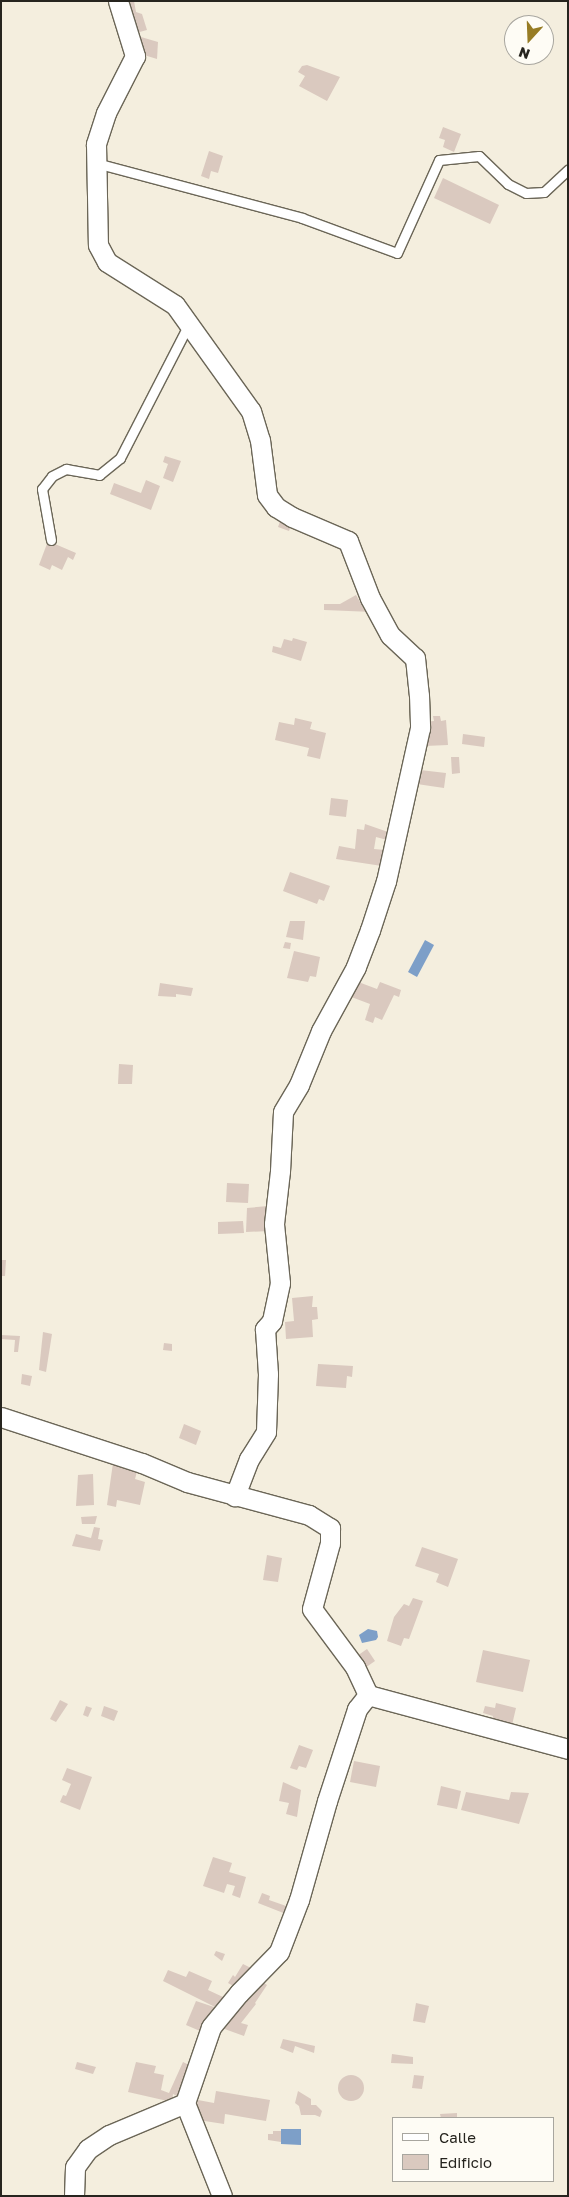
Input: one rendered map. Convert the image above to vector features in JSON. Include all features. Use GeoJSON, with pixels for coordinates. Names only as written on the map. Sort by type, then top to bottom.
{"type":"FeatureCollection","features":[{"type":"Feature","properties":{"kind":"street"},"geometry":{"type":"LineString","coordinates":[[118,1],[135,56],[106,113],[96,144],[98,246],[108,262],[176,305],[251,411],[260,440],[267,495],[276,507],[292,517],[348,541],[370,598],[390,635],[415,658],[419,695],[420,728],[390,863],[378,906],[356,967],[321,1031],[299,1085],[282,1112],[280,1171],[274,1224],[280,1284],[272,1321],[265,1329],[268,1374],[266,1432],[249,1459],[235,1496]]}},
{"type":"Feature","properties":{"kind":"street"},"geometry":{"type":"LineString","coordinates":[[1,1417],[142,1463],[187,1482],[310,1515],[330,1528],[330,1543],[312,1609],[355,1667],[368,1695],[568,1749]]}},
{"type":"Feature","properties":{"kind":"street"},"geometry":{"type":"LineString","coordinates":[[222,2196],[185,2103],[212,2028],[239,1993],[278,1952],[299,1900],[327,1801],[357,1710],[368,1695]]}},
{"type":"Feature","properties":{"kind":"street"},"geometry":{"type":"LineString","coordinates":[[74,2196],[75,2167],[88,2149],[109,2135],[185,2103]]}},
{"type":"Feature","properties":{"kind":"lane"},"geometry":{"type":"LineString","coordinates":[[96,163],[302,218],[397,253],[439,160],[479,156],[508,184],[526,193],[544,192],[568,170]]}},
{"type":"Feature","properties":{"kind":"lane"},"geometry":{"type":"LineString","coordinates":[[51,540],[42,489],[52,476],[66,469],[98,475],[120,458],[189,324]]}},
{"type":"Feature","properties":{"kind":"water"},"geometry":{"type":"Polygon","coordinates":[[[425,940],[434,945],[417,977],[408,972],[425,940]]]}},
{"type":"Feature","properties":{"kind":"water"},"geometry":{"type":"Polygon","coordinates":[[[368,1629],[377,1631],[378,1637],[376,1640],[362,1643],[359,1635],[368,1629]]]}},
{"type":"Feature","properties":{"kind":"water"},"geometry":{"type":"Polygon","coordinates":[[[281,2129],[301,2129],[301,2145],[281,2144],[281,2129]]]}},
{"type":"Feature","properties":{"kind":"building"},"geometry":{"type":"Polygon","coordinates":[[[125,1],[134,1],[136,12],[142,14],[147,30],[136,33],[125,1]]]}},
{"type":"Feature","properties":{"kind":"building"},"geometry":{"type":"Polygon","coordinates":[[[141,37],[158,42],[157,59],[144,55],[137,38],[141,37]]]}},
{"type":"Feature","properties":{"kind":"building"},"geometry":{"type":"Polygon","coordinates":[[[307,65],[340,77],[327,101],[299,86],[305,76],[298,72],[302,66],[307,65]]]}},
{"type":"Feature","properties":{"kind":"building"},"geometry":{"type":"Polygon","coordinates":[[[443,127],[461,134],[454,152],[443,147],[445,140],[439,138],[443,127]]]}},
{"type":"Feature","properties":{"kind":"building"},"geometry":{"type":"Polygon","coordinates":[[[209,151],[223,156],[218,173],[211,171],[209,179],[201,176],[209,151]]]}},
{"type":"Feature","properties":{"kind":"building"},"geometry":{"type":"Polygon","coordinates":[[[443,178],[499,205],[490,224],[434,198],[443,178]]]}},
{"type":"Feature","properties":{"kind":"building"},"geometry":{"type":"Polygon","coordinates":[[[165,456],[181,461],[173,482],[163,478],[168,464],[163,462],[165,456]]]}},
{"type":"Feature","properties":{"kind":"building"},"geometry":{"type":"Polygon","coordinates":[[[146,480],[160,486],[151,510],[110,494],[114,483],[141,493],[146,480]]]}},
{"type":"Feature","properties":{"kind":"building"},"geometry":{"type":"Polygon","coordinates":[[[282,516],[293,520],[289,531],[278,527],[282,516]]]}},
{"type":"Feature","properties":{"kind":"building"},"geometry":{"type":"Polygon","coordinates":[[[48,541],[76,553],[73,560],[68,557],[62,570],[52,565],[50,570],[39,565],[48,541]]]}},
{"type":"Feature","properties":{"kind":"building"},"geometry":{"type":"Polygon","coordinates":[[[356,595],[364,609],[370,606],[373,612],[324,610],[324,604],[340,604],[356,595]]]}},
{"type":"Feature","properties":{"kind":"building"},"geometry":{"type":"Polygon","coordinates":[[[293,638],[307,642],[301,661],[272,652],[273,646],[281,648],[284,639],[292,641],[293,638]]]}},
{"type":"Feature","properties":{"kind":"building"},"geometry":{"type":"Polygon","coordinates":[[[433,716],[440,716],[441,721],[446,720],[448,745],[425,746],[424,722],[434,721],[433,716]]]}},
{"type":"Feature","properties":{"kind":"building"},"geometry":{"type":"Polygon","coordinates":[[[295,718],[312,722],[310,729],[326,733],[320,759],[307,756],[309,748],[275,740],[279,722],[294,725],[295,718]]]}},
{"type":"Feature","properties":{"kind":"building"},"geometry":{"type":"Polygon","coordinates":[[[463,734],[485,737],[484,747],[462,744],[463,734]]]}},
{"type":"Feature","properties":{"kind":"building"},"geometry":{"type":"Polygon","coordinates":[[[451,757],[459,757],[460,773],[452,774],[451,757]]]}},
{"type":"Feature","properties":{"kind":"building"},"geometry":{"type":"Polygon","coordinates":[[[420,770],[446,773],[444,788],[410,783],[420,770]]]}},
{"type":"Feature","properties":{"kind":"building"},"geometry":{"type":"Polygon","coordinates":[[[331,798],[348,800],[346,817],[329,815],[331,798]]]}},
{"type":"Feature","properties":{"kind":"building"},"geometry":{"type":"Polygon","coordinates":[[[365,824],[388,832],[387,840],[376,837],[374,849],[385,850],[382,866],[336,859],[339,846],[355,849],[357,829],[364,830],[365,824]]]}},
{"type":"Feature","properties":{"kind":"building"},"geometry":{"type":"Polygon","coordinates":[[[290,872],[330,886],[324,901],[319,899],[317,904],[283,891],[290,872]]]}},
{"type":"Feature","properties":{"kind":"building"},"geometry":{"type":"Polygon","coordinates":[[[290,921],[305,921],[303,940],[286,937],[290,921]]]}},
{"type":"Feature","properties":{"kind":"building"},"geometry":{"type":"Polygon","coordinates":[[[285,942],[291,943],[290,949],[283,948],[285,942]]]}},
{"type":"Feature","properties":{"kind":"building"},"geometry":{"type":"Polygon","coordinates":[[[294,951],[320,957],[316,977],[310,976],[308,982],[287,978],[294,951]]]}},
{"type":"Feature","properties":{"kind":"building"},"geometry":{"type":"Polygon","coordinates":[[[353,980],[377,989],[380,982],[401,990],[399,997],[394,995],[382,1020],[375,1017],[373,1023],[365,1020],[370,1004],[346,995],[353,980]]]}},
{"type":"Feature","properties":{"kind":"building"},"geometry":{"type":"Polygon","coordinates":[[[160,983],[193,988],[191,996],[176,994],[176,997],[158,996],[160,983]]]}},
{"type":"Feature","properties":{"kind":"building"},"geometry":{"type":"Polygon","coordinates":[[[119,1064],[133,1065],[132,1084],[118,1084],[119,1064]]]}},
{"type":"Feature","properties":{"kind":"building"},"geometry":{"type":"Polygon","coordinates":[[[227,1183],[249,1184],[248,1203],[226,1202],[227,1183]]]}},
{"type":"Feature","properties":{"kind":"building"},"geometry":{"type":"Polygon","coordinates":[[[268,1206],[270,1231],[246,1232],[247,1208],[268,1206]]]}},
{"type":"Feature","properties":{"kind":"building"},"geometry":{"type":"Polygon","coordinates":[[[243,1221],[244,1233],[218,1234],[218,1222],[243,1221]]]}},
{"type":"Feature","properties":{"kind":"building"},"geometry":{"type":"Polygon","coordinates":[[[1,1260],[6,1260],[5,1276],[1,1276],[1,1260]]]}},
{"type":"Feature","properties":{"kind":"building"},"geometry":{"type":"Polygon","coordinates":[[[313,1296],[312,1307],[317,1307],[318,1319],[312,1320],[313,1337],[286,1339],[285,1322],[294,1321],[292,1298],[313,1296]]]}},
{"type":"Feature","properties":{"kind":"building"},"geometry":{"type":"Polygon","coordinates":[[[43,1332],[52,1334],[46,1372],[39,1370],[43,1332]]]}},
{"type":"Feature","properties":{"kind":"building"},"geometry":{"type":"Polygon","coordinates":[[[1,1335],[20,1336],[18,1352],[14,1352],[15,1340],[1,1339],[1,1335]]]}},
{"type":"Feature","properties":{"kind":"building"},"geometry":{"type":"Polygon","coordinates":[[[164,1343],[172,1344],[172,1351],[163,1350],[164,1343]]]}},
{"type":"Feature","properties":{"kind":"building"},"geometry":{"type":"Polygon","coordinates":[[[318,1364],[353,1366],[352,1377],[347,1376],[346,1388],[316,1386],[318,1364]]]}},
{"type":"Feature","properties":{"kind":"building"},"geometry":{"type":"Polygon","coordinates":[[[22,1374],[32,1376],[30,1386],[21,1384],[22,1374]]]}},
{"type":"Feature","properties":{"kind":"building"},"geometry":{"type":"Polygon","coordinates":[[[184,1424],[201,1431],[196,1445],[179,1438],[184,1424]]]}},
{"type":"Feature","properties":{"kind":"building"},"geometry":{"type":"Polygon","coordinates":[[[113,1463],[138,1468],[135,1479],[145,1482],[140,1505],[117,1500],[116,1507],[107,1505],[113,1463]]]}},
{"type":"Feature","properties":{"kind":"building"},"geometry":{"type":"Polygon","coordinates":[[[93,1474],[94,1505],[76,1506],[78,1475],[93,1474]]]}},
{"type":"Feature","properties":{"kind":"building"},"geometry":{"type":"Polygon","coordinates":[[[97,1516],[95,1524],[82,1524],[81,1517],[97,1516]]]}},
{"type":"Feature","properties":{"kind":"building"},"geometry":{"type":"Polygon","coordinates":[[[94,1527],[100,1528],[98,1539],[103,1540],[100,1551],[72,1546],[76,1534],[91,1538],[94,1527]]]}},
{"type":"Feature","properties":{"kind":"building"},"geometry":{"type":"Polygon","coordinates":[[[422,1547],[458,1559],[448,1587],[436,1582],[439,1574],[415,1566],[422,1547]]]}},
{"type":"Feature","properties":{"kind":"building"},"geometry":{"type":"Polygon","coordinates":[[[267,1555],[282,1558],[278,1582],[263,1580],[267,1555]]]}},
{"type":"Feature","properties":{"kind":"building"},"geometry":{"type":"Polygon","coordinates":[[[413,1598],[423,1601],[409,1639],[404,1638],[401,1646],[387,1641],[394,1617],[404,1604],[409,1606],[413,1598]]]}},
{"type":"Feature","properties":{"kind":"building"},"geometry":{"type":"Polygon","coordinates":[[[367,1649],[375,1661],[365,1668],[357,1656],[367,1649]]]}},
{"type":"Feature","properties":{"kind":"building"},"geometry":{"type":"Polygon","coordinates":[[[483,1650],[530,1660],[523,1692],[476,1682],[483,1650]]]}},
{"type":"Feature","properties":{"kind":"building"},"geometry":{"type":"Polygon","coordinates":[[[60,1700],[68,1704],[56,1722],[50,1719],[60,1700]]]}},
{"type":"Feature","properties":{"kind":"building"},"geometry":{"type":"Polygon","coordinates":[[[496,1703],[516,1708],[512,1725],[492,1720],[493,1716],[483,1713],[485,1706],[495,1708],[496,1703]]]}},
{"type":"Feature","properties":{"kind":"building"},"geometry":{"type":"Polygon","coordinates":[[[86,1706],[92,1708],[88,1717],[83,1715],[86,1706]]]}},
{"type":"Feature","properties":{"kind":"building"},"geometry":{"type":"Polygon","coordinates":[[[104,1706],[118,1711],[114,1721],[101,1716],[104,1706]]]}},
{"type":"Feature","properties":{"kind":"building"},"geometry":{"type":"Polygon","coordinates":[[[299,1745],[313,1750],[306,1768],[299,1766],[297,1770],[290,1768],[299,1745]]]}},
{"type":"Feature","properties":{"kind":"building"},"geometry":{"type":"Polygon","coordinates":[[[354,1761],[380,1766],[376,1787],[350,1782],[354,1761]]]}},
{"type":"Feature","properties":{"kind":"building"},"geometry":{"type":"Polygon","coordinates":[[[67,1768],[92,1777],[80,1810],[60,1802],[63,1795],[66,1796],[71,1784],[62,1780],[67,1768]]]}},
{"type":"Feature","properties":{"kind":"building"},"geometry":{"type":"Polygon","coordinates":[[[283,1782],[301,1790],[297,1817],[286,1814],[289,1803],[279,1801],[283,1782]]]}},
{"type":"Feature","properties":{"kind":"building"},"geometry":{"type":"Polygon","coordinates":[[[441,1786],[461,1791],[457,1809],[437,1805],[441,1786]]]}},
{"type":"Feature","properties":{"kind":"building"},"geometry":{"type":"Polygon","coordinates":[[[466,1792],[509,1800],[511,1792],[529,1793],[519,1824],[461,1810],[466,1792]]]}},
{"type":"Feature","properties":{"kind":"building"},"geometry":{"type":"Polygon","coordinates":[[[213,1857],[232,1863],[229,1872],[246,1877],[240,1898],[232,1895],[235,1886],[227,1884],[224,1893],[203,1886],[213,1857]]]}},
{"type":"Feature","properties":{"kind":"building"},"geometry":{"type":"Polygon","coordinates":[[[262,1893],[270,1896],[269,1900],[289,1907],[286,1914],[258,1903],[262,1893]]]}},
{"type":"Feature","properties":{"kind":"building"},"geometry":{"type":"Polygon","coordinates":[[[216,1951],[225,1954],[222,1961],[214,1955],[216,1951]]]}},
{"type":"Feature","properties":{"kind":"building"},"geometry":{"type":"Polygon","coordinates":[[[243,1964],[253,1969],[237,1988],[228,1983],[233,1975],[235,1977],[243,1964]]]}},
{"type":"Feature","properties":{"kind":"building"},"geometry":{"type":"Polygon","coordinates":[[[168,1970],[186,1977],[189,1971],[212,1981],[208,1990],[223,1997],[217,2008],[163,1981],[168,1970]]]}},
{"type":"Feature","properties":{"kind":"building"},"geometry":{"type":"Polygon","coordinates":[[[259,1980],[267,1985],[256,2004],[241,2023],[248,2025],[244,2036],[219,2027],[259,1980]]]}},
{"type":"Feature","properties":{"kind":"building"},"geometry":{"type":"Polygon","coordinates":[[[196,2001],[217,2008],[200,2031],[186,2025],[196,2001]]]}},
{"type":"Feature","properties":{"kind":"building"},"geometry":{"type":"Polygon","coordinates":[[[416,2003],[429,2006],[425,2023],[413,2021],[416,2003]]]}},
{"type":"Feature","properties":{"kind":"building"},"geometry":{"type":"Polygon","coordinates":[[[283,2039],[315,2046],[314,2053],[295,2046],[293,2053],[280,2048],[283,2039]]]}},
{"type":"Feature","properties":{"kind":"building"},"geometry":{"type":"Polygon","coordinates":[[[392,2054],[413,2057],[413,2064],[391,2063],[392,2054]]]}},
{"type":"Feature","properties":{"kind":"building"},"geometry":{"type":"Polygon","coordinates":[[[77,2062],[96,2067],[93,2074],[75,2069],[77,2062]]]}},
{"type":"Feature","properties":{"kind":"building"},"geometry":{"type":"Polygon","coordinates":[[[136,2062],[156,2066],[154,2073],[164,2075],[161,2090],[169,2093],[183,2062],[193,2067],[179,2097],[173,2094],[172,2102],[128,2092],[136,2062]]]}},
{"type":"Feature","properties":{"kind":"building"},"geometry":{"type":"Polygon","coordinates":[[[351,2075],[360,2079],[364,2088],[360,2097],[351,2101],[342,2097],[338,2088],[342,2079],[351,2075]]]}},
{"type":"Feature","properties":{"kind":"building"},"geometry":{"type":"Polygon","coordinates":[[[414,2075],[424,2076],[422,2089],[412,2088],[414,2075]]]}},
{"type":"Feature","properties":{"kind":"building"},"geometry":{"type":"Polygon","coordinates":[[[216,2091],[270,2100],[266,2121],[225,2114],[224,2124],[198,2120],[195,2113],[198,2100],[214,2103],[216,2091]]]}},
{"type":"Feature","properties":{"kind":"building"},"geometry":{"type":"Polygon","coordinates":[[[298,2091],[311,2099],[311,2105],[316,2105],[322,2111],[320,2117],[301,2115],[299,2106],[295,2103],[298,2091]]]}},
{"type":"Feature","properties":{"kind":"building"},"geometry":{"type":"Polygon","coordinates":[[[457,2113],[457,2117],[441,2117],[440,2114],[457,2113]]]}},
{"type":"Feature","properties":{"kind":"building"},"geometry":{"type":"Polygon","coordinates":[[[273,2131],[281,2131],[281,2142],[268,2140],[268,2134],[273,2134],[273,2131]]]}}]}
